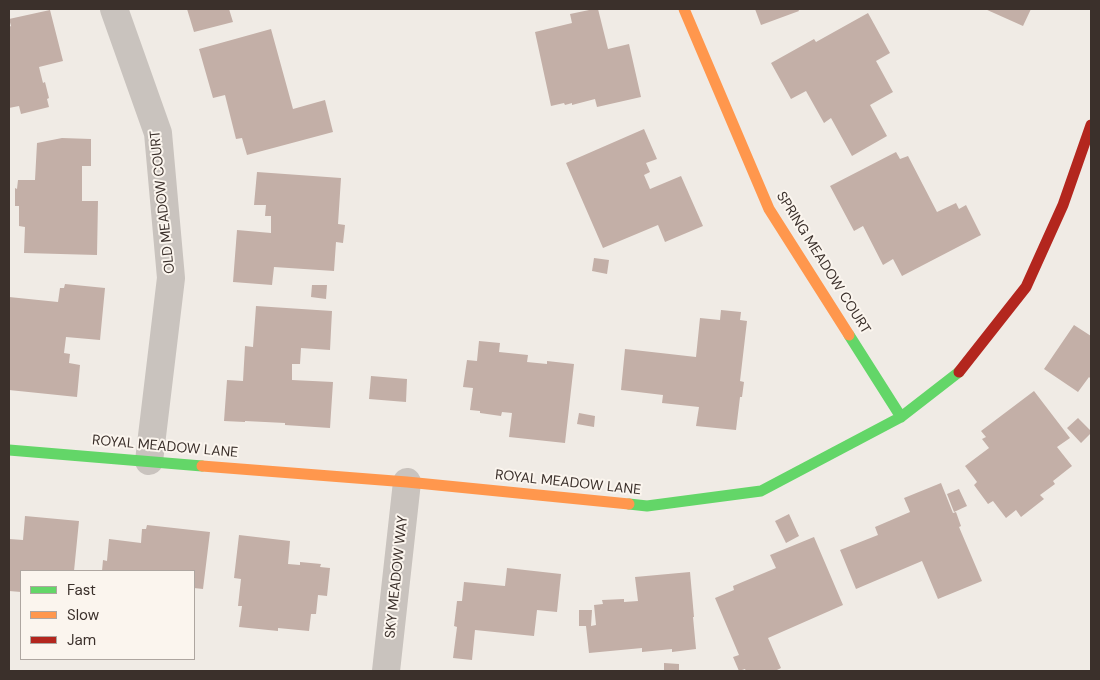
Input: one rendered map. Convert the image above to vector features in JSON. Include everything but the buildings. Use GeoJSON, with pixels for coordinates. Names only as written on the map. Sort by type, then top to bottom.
{"type":"FeatureCollection","features":[{"type":"Feature","properties":{"kind":"street","name":"OLD MEADOW COURT"},"geometry":{"type":"LineString","coordinates":[[114,9],[158,133],[172,278],[149,461]]}},
{"type":"Feature","properties":{"kind":"street","name":"SPRING MEADOW COURT"},"geometry":{"type":"LineString","coordinates":[[684,9],[769,209],[901,417]]}},
{"type":"Feature","properties":{"kind":"street","name":"ROYAL MEADOW LANE"},"geometry":{"type":"LineString","coordinates":[[9,450],[407,482],[647,506],[761,491],[901,417],[960,372],[1026,287],[1063,205],[1091,125]]}},
{"type":"Feature","properties":{"kind":"street","name":"SKY MEADOW WAY"},"geometry":{"type":"LineString","coordinates":[[386,671],[407,482]]}},
{"type":"Feature","properties":{"kind":"traffic: fast"},"geometry":{"type":"LineString","coordinates":[[849,335],[901,417]]}},
{"type":"Feature","properties":{"kind":"traffic: fast"},"geometry":{"type":"LineString","coordinates":[[629,504],[647,506],[761,491],[901,417],[959,372]]}},
{"type":"Feature","properties":{"kind":"traffic: fast"},"geometry":{"type":"LineString","coordinates":[[9,450],[202,466]]}},
{"type":"Feature","properties":{"kind":"traffic: slow"},"geometry":{"type":"LineString","coordinates":[[684,9],[769,209],[849,335]]}},
{"type":"Feature","properties":{"kind":"traffic: slow"},"geometry":{"type":"LineString","coordinates":[[202,466],[407,482],[629,504]]}},
{"type":"Feature","properties":{"kind":"traffic: jam"},"geometry":{"type":"LineString","coordinates":[[959,372],[1026,287],[1063,205],[1091,125]]}}]}
